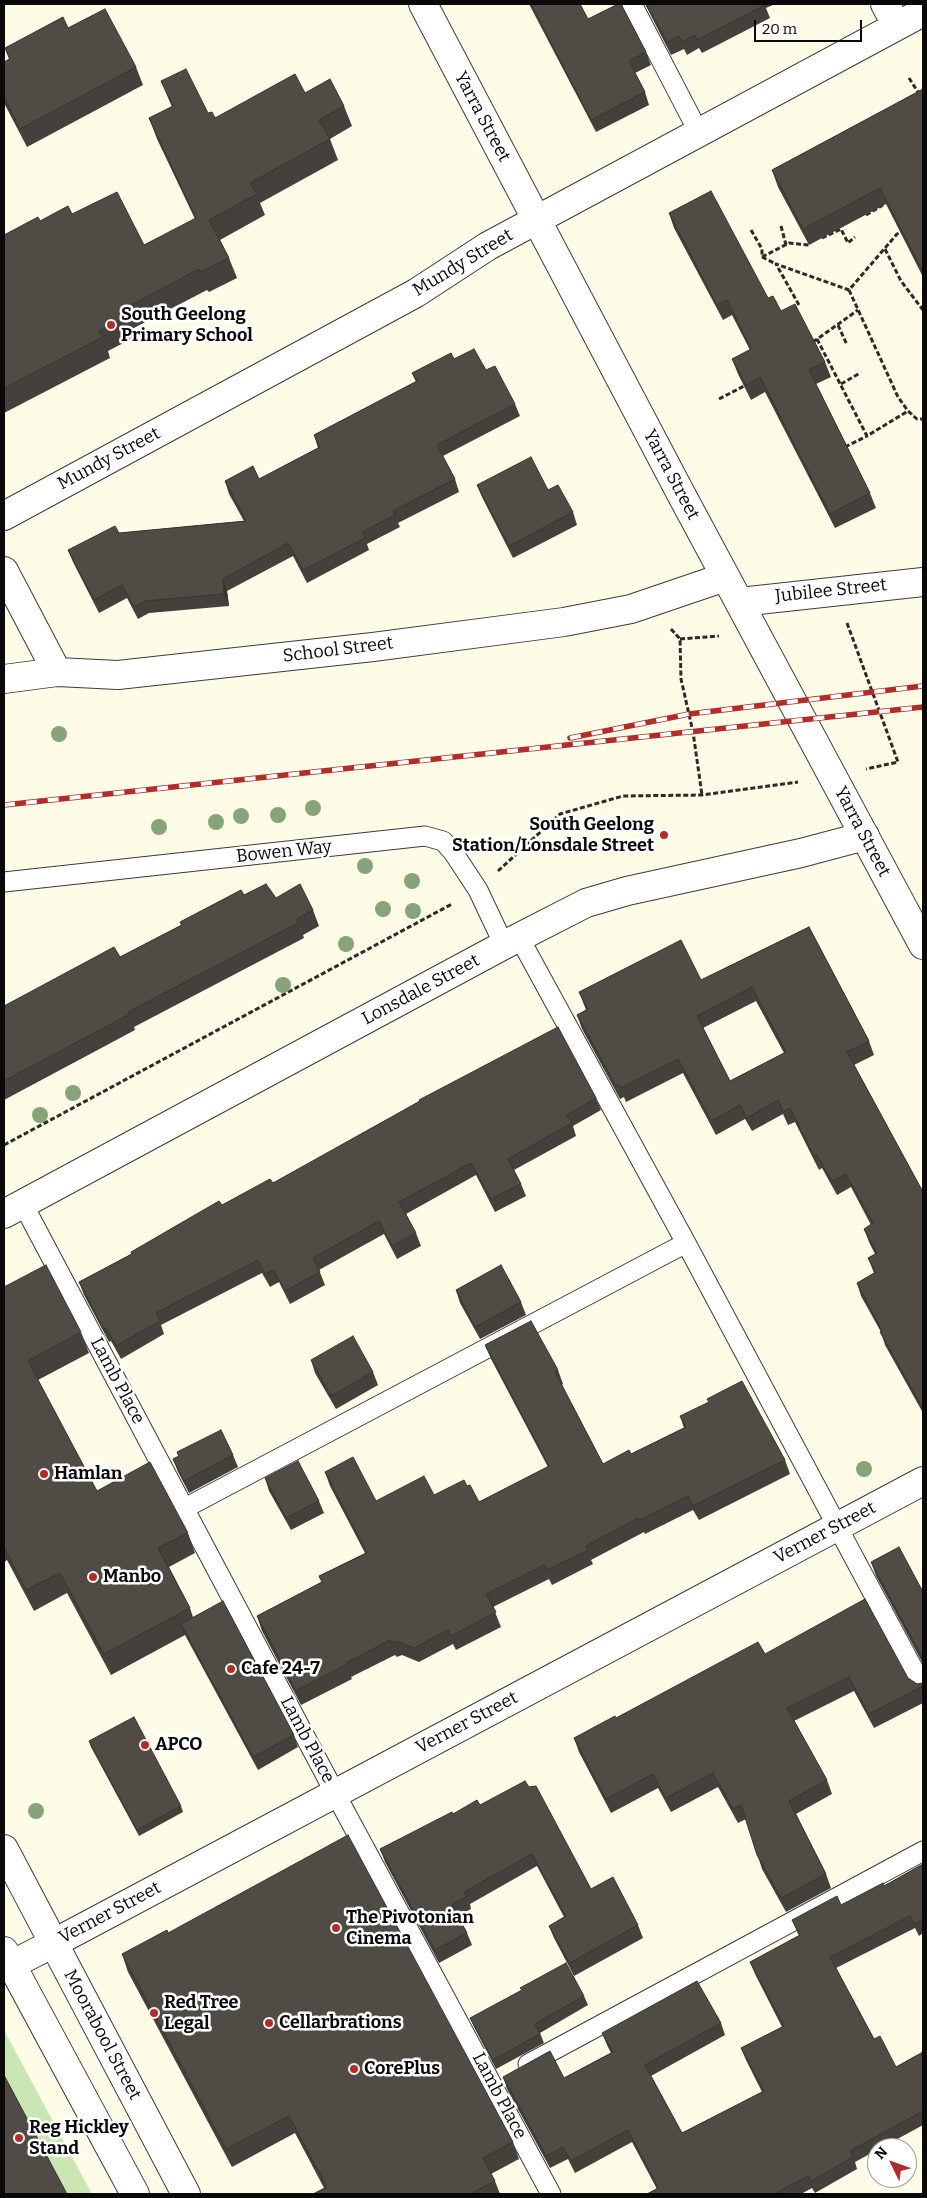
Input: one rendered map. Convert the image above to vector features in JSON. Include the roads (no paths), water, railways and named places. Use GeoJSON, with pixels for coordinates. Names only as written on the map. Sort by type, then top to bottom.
{"type":"FeatureCollection","features":[{"type":"Feature","properties":{"kind":"street","name":"Yarra Street"},"geometry":{"type":"LineString","coordinates":[[423,4],[725,577],[923,945]]}},
{"type":"Feature","properties":{"kind":"street","name":"Mundy Street"},"geometry":{"type":"LineString","coordinates":[[4,516],[416,293],[467,258],[699,133],[891,15],[923,12]]}},
{"type":"Feature","properties":{"kind":"street"},"geometry":{"type":"LineString","coordinates":[[4,571],[57,672]]}},
{"type":"Feature","properties":{"kind":"street","name":"School Street"},"geometry":{"type":"LineString","coordinates":[[4,679],[57,672],[118,675],[373,647],[555,623],[631,609],[725,577]]}},
{"type":"Feature","properties":{"kind":"street","name":"Jubilee Street"},"geometry":{"type":"LineString","coordinates":[[740,602],[923,582]]}},
{"type":"Feature","properties":{"kind":"street","name":"Lonsdale Street"},"geometry":{"type":"LineString","coordinates":[[13,1209],[511,941],[586,903],[628,891],[801,854],[865,836]]}},
{"type":"Feature","properties":{"kind":"street","name":"Verner Street"},"geometry":{"type":"LineString","coordinates":[[8,1958],[54,1943],[923,1481]]}},
{"type":"Feature","properties":{"kind":"street","name":"Moorabool Street"},"geometry":{"type":"LineString","coordinates":[[4,1849],[186,2194]]}},
{"type":"Feature","properties":{"kind":"street"},"geometry":{"type":"LineString","coordinates":[[8,1958],[134,2194]]}},
{"type":"Feature","properties":{"kind":"lane"},"geometry":{"type":"LineString","coordinates":[[632,4],[699,133]]}},
{"type":"Feature","properties":{"kind":"lane","name":"Bowen Way"},"geometry":{"type":"LineString","coordinates":[[4,882],[424,836],[442,841],[448,846],[511,941],[686,1243],[923,1687]]}},
{"type":"Feature","properties":{"kind":"lane","name":"Lamb Place"},"geometry":{"type":"LineString","coordinates":[[13,1209],[185,1508],[335,1793],[551,2194]]}},
{"type":"Feature","properties":{"kind":"lane"},"geometry":{"type":"LineString","coordinates":[[185,1508],[686,1243]]}},
{"type":"Feature","properties":{"kind":"lane"},"geometry":{"type":"LineString","coordinates":[[492,2084],[923,1851]]}},
{"type":"Feature","properties":{"kind":"railway"},"geometry":{"type":"LineString","coordinates":[[570,738],[689,714],[923,686]]}},
{"type":"Feature","properties":{"kind":"railway"},"geometry":{"type":"LineString","coordinates":[[4,805],[923,707]]}},
{"type":"Feature","properties":{"kind":"place","name":"South Geelong Primary School"},"geometry":{"type":"Point","coordinates":[111,325]}},
{"type":"Feature","properties":{"kind":"place","name":"South Geelong Station/Lonsdale Street"},"geometry":{"type":"Point","coordinates":[664,835]}},
{"type":"Feature","properties":{"kind":"place","name":"Hamlan"},"geometry":{"type":"Point","coordinates":[44,1474]}},
{"type":"Feature","properties":{"kind":"place","name":"Manbo"},"geometry":{"type":"Point","coordinates":[93,1577]}},
{"type":"Feature","properties":{"kind":"place","name":"Cafe 24-7"},"geometry":{"type":"Point","coordinates":[231,1669]}},
{"type":"Feature","properties":{"kind":"place","name":"APCO"},"geometry":{"type":"Point","coordinates":[145,1745]}},
{"type":"Feature","properties":{"kind":"place","name":"The Pivotonian Cinema"},"geometry":{"type":"Point","coordinates":[336,1928]}},
{"type":"Feature","properties":{"kind":"place","name":"Red Tree Legal"},"geometry":{"type":"Point","coordinates":[154,2013]}},
{"type":"Feature","properties":{"kind":"place","name":"Cellarbrations"},"geometry":{"type":"Point","coordinates":[269,2023]}},
{"type":"Feature","properties":{"kind":"place","name":"CorePlus"},"geometry":{"type":"Point","coordinates":[354,2069]}},
{"type":"Feature","properties":{"kind":"place","name":"Reg Hickley Stand"},"geometry":{"type":"Point","coordinates":[19,2138]}}]}
